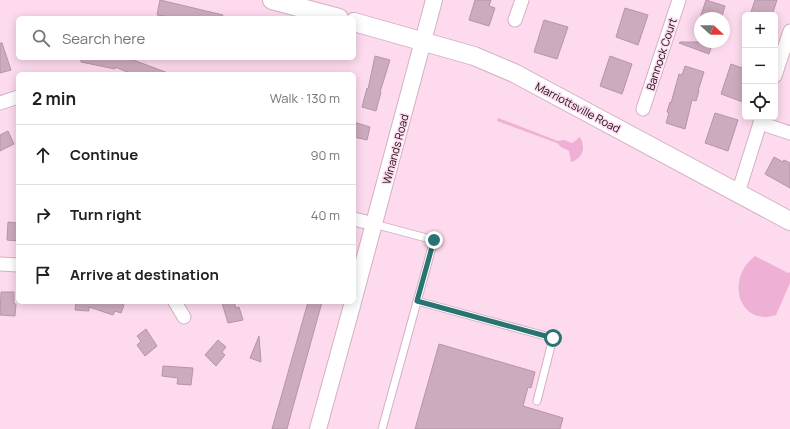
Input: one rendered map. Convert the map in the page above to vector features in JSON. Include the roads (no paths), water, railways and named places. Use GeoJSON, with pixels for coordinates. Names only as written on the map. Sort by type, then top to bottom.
{"type":"FeatureCollection","features":[{"type":"Feature","properties":{"kind":"main road"},"geometry":{"type":"LineString","coordinates":[[272,0],[332,16]]}},
{"type":"Feature","properties":{"kind":"main road","name":"Marriottsville Road"},"geometry":{"type":"LineString","coordinates":[[356,23],[474,56],[514,73],[790,221]]}},
{"type":"Feature","properties":{"kind":"street","name":"Winands Road"},"geometry":{"type":"LineString","coordinates":[[356,291],[434,0]]}},
{"type":"Feature","properties":{"kind":"street"},"geometry":{"type":"LineString","coordinates":[[515,20],[522,0]]}},
{"type":"Feature","properties":{"kind":"street","name":"Bannock Court"},"geometry":{"type":"LineString","coordinates":[[643,109],[679,0]]}},
{"type":"Feature","properties":{"kind":"street"},"geometry":{"type":"LineString","coordinates":[[778,69],[788,44],[790,31]]}},
{"type":"Feature","properties":{"kind":"street"},"geometry":{"type":"LineString","coordinates":[[0,103],[16,99]]}},
{"type":"Feature","properties":{"kind":"street"},"geometry":{"type":"LineString","coordinates":[[738,192],[761,120],[790,133]]}},
{"type":"Feature","properties":{"kind":"street"},"geometry":{"type":"LineString","coordinates":[[356,220],[374,224]]}},
{"type":"Feature","properties":{"kind":"street"},"geometry":{"type":"LineString","coordinates":[[0,264],[16,265]]}},
{"type":"Feature","properties":{"kind":"street"},"geometry":{"type":"LineString","coordinates":[[176,304],[184,317]]}},
{"type":"Feature","properties":{"kind":"street"},"geometry":{"type":"LineString","coordinates":[[318,429],[352,304]]}},
{"type":"Feature","properties":{"kind":"lane"},"geometry":{"type":"LineString","coordinates":[[374,224],[434,240],[382,429]]}},
{"type":"Feature","properties":{"kind":"lane"},"geometry":{"type":"LineString","coordinates":[[417,301],[553,338],[537,401]]}}]}
